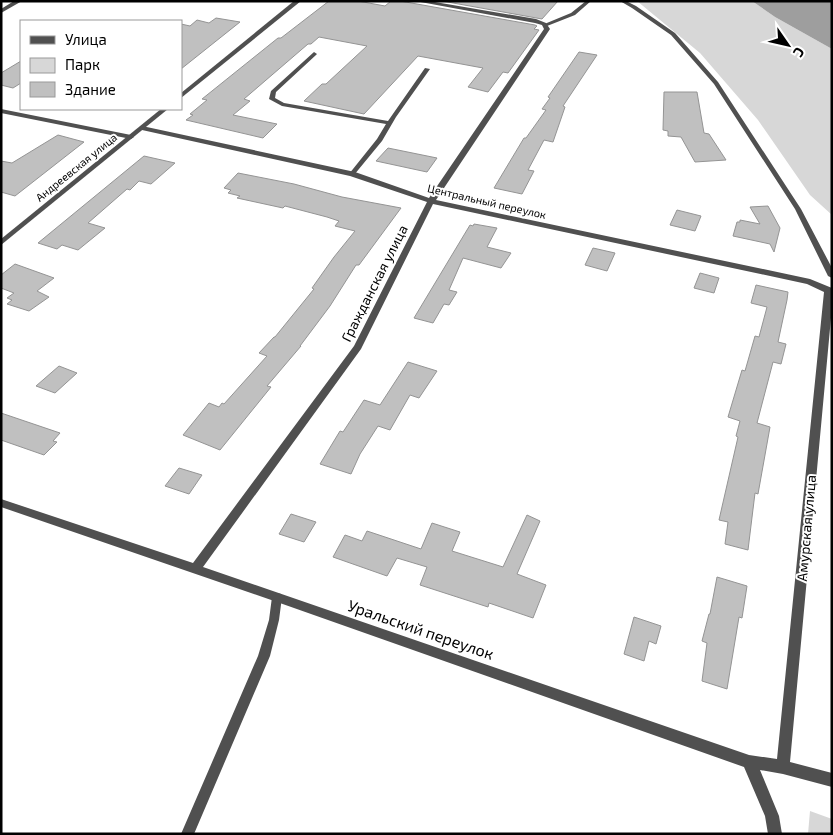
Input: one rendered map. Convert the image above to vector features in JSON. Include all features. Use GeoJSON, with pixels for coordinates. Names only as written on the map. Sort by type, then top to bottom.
{"type":"FeatureCollection","features":[{"type":"Feature","properties":{"kind":"street"},"geometry":{"type":"LineString","coordinates":[[1,11],[19,1]]}},
{"type":"Feature","properties":{"kind":"street"},"geometry":{"type":"LineString","coordinates":[[182,95],[298,1]]}},
{"type":"Feature","properties":{"kind":"street"},"geometry":{"type":"LineString","coordinates":[[418,1],[536,21],[546,26]]}},
{"type":"Feature","properties":{"kind":"street","name":"Гражданская улица"},"geometry":{"type":"LineString","coordinates":[[195,569],[358,347],[431,201],[546,26]]}},
{"type":"Feature","properties":{"kind":"street","name":"Андреевская улица"},"geometry":{"type":"LineString","coordinates":[[1,243],[164,110]]}},
{"type":"Feature","properties":{"kind":"street"},"geometry":{"type":"LineString","coordinates":[[1,111],[131,137]]}},
{"type":"Feature","properties":{"kind":"street","name":"Центральный переулок"},"geometry":{"type":"LineString","coordinates":[[142,128],[352,174],[431,201],[810,282],[830,291]]}},
{"type":"Feature","properties":{"kind":"street","name":"Амурская улица"},"geometry":{"type":"LineString","coordinates":[[783,766],[830,291]]}},
{"type":"Feature","properties":{"kind":"street","name":"Уральский переулок"},"geometry":{"type":"LineString","coordinates":[[1,503],[749,762],[783,766],[832,780]]}},
{"type":"Feature","properties":{"kind":"street"},"geometry":{"type":"LineString","coordinates":[[749,762],[772,816],[775,834]]}},
{"type":"Feature","properties":{"kind":"lane"},"geometry":{"type":"LineString","coordinates":[[546,26],[573,14],[589,1]]}},
{"type":"Feature","properties":{"kind":"lane"},"geometry":{"type":"LineString","coordinates":[[622,1],[673,34],[716,83],[798,210],[832,276]]}},
{"type":"Feature","properties":{"kind":"lane"},"geometry":{"type":"LineString","coordinates":[[314,54],[273,92],[272,99],[282,104],[389,123]]}},
{"type":"Feature","properties":{"kind":"lane"},"geometry":{"type":"LineString","coordinates":[[352,174],[380,140],[389,123],[426,69]]}},
{"type":"Feature","properties":{"kind":"lane"},"geometry":{"type":"LineString","coordinates":[[187,834],[264,656],[274,620],[277,597]]}},
{"type":"Feature","properties":{"kind":"green space"},"geometry":{"type":"Polygon","coordinates":[[[637,1],[752,1],[775,17],[832,49],[832,215],[810,195],[758,120],[700,53],[637,1]]]}},
{"type":"Feature","properties":{"kind":"green space"},"geometry":{"type":"Polygon","coordinates":[[[810,811],[832,819],[832,834],[808,834],[810,811]]]}},
{"type":"Feature","properties":{"kind":"shaded area"},"geometry":{"type":"Polygon","coordinates":[[[752,1],[832,1],[832,49],[775,17],[752,1]]]}},
{"type":"Feature","properties":{"kind":"building"},"geometry":{"type":"Polygon","coordinates":[[[329,1],[358,1],[385,6],[391,1],[400,1],[535,25],[537,26],[534,29],[539,30],[508,73],[503,72],[488,92],[468,87],[483,68],[418,56],[364,114],[304,101],[322,84],[326,84],[367,46],[319,37],[311,44],[308,44],[244,99],[250,101],[233,115],[277,124],[263,138],[186,120],[193,115],[190,114],[207,100],[202,99],[278,38],[281,38],[329,1]]]}},
{"type":"Feature","properties":{"kind":"building"},"geometry":{"type":"Polygon","coordinates":[[[442,1],[558,1],[542,19],[442,1]]]}},
{"type":"Feature","properties":{"kind":"building"},"geometry":{"type":"Polygon","coordinates":[[[216,18],[240,22],[182,68],[182,24],[190,26],[197,20],[209,23],[216,18]]]}},
{"type":"Feature","properties":{"kind":"building"},"geometry":{"type":"Polygon","coordinates":[[[579,52],[597,55],[563,106],[565,107],[553,142],[544,140],[528,170],[534,171],[522,194],[494,188],[524,138],[526,138],[546,110],[542,109],[550,98],[548,97],[579,52]]]}},
{"type":"Feature","properties":{"kind":"building"},"geometry":{"type":"Polygon","coordinates":[[[20,62],[20,84],[13,88],[1,85],[1,73],[20,62]]]}},
{"type":"Feature","properties":{"kind":"building"},"geometry":{"type":"Polygon","coordinates":[[[664,92],[697,92],[704,133],[709,134],[726,160],[695,162],[681,137],[668,136],[668,131],[663,130],[664,92]]]}},
{"type":"Feature","properties":{"kind":"building"},"geometry":{"type":"Polygon","coordinates":[[[58,135],[84,142],[15,196],[1,192],[1,161],[12,163],[58,135]]]}},
{"type":"Feature","properties":{"kind":"building"},"geometry":{"type":"Polygon","coordinates":[[[388,148],[437,158],[427,172],[376,161],[388,148]]]}},
{"type":"Feature","properties":{"kind":"building"},"geometry":{"type":"Polygon","coordinates":[[[144,156],[175,163],[151,184],[139,181],[130,190],[127,189],[88,223],[105,228],[78,250],[62,245],[57,249],[38,243],[144,156]]]}},
{"type":"Feature","properties":{"kind":"building"},"geometry":{"type":"Polygon","coordinates":[[[238,173],[294,184],[342,197],[401,208],[359,265],[356,265],[330,306],[301,346],[267,386],[271,387],[220,450],[183,435],[209,403],[219,407],[222,403],[224,404],[267,356],[259,353],[275,337],[314,289],[312,288],[355,231],[335,226],[339,221],[327,217],[285,206],[283,208],[237,198],[240,196],[228,193],[231,190],[224,188],[238,173]]]}},
{"type":"Feature","properties":{"kind":"building"},"geometry":{"type":"Polygon","coordinates":[[[768,206],[780,228],[774,252],[770,244],[733,236],[737,222],[740,222],[740,220],[760,224],[750,207],[768,206]]]}},
{"type":"Feature","properties":{"kind":"building"},"geometry":{"type":"Polygon","coordinates":[[[677,210],[701,216],[695,231],[670,225],[677,210]]]}},
{"type":"Feature","properties":{"kind":"building"},"geometry":{"type":"Polygon","coordinates":[[[474,224],[497,228],[487,247],[511,253],[501,268],[463,258],[449,290],[457,292],[449,305],[444,304],[433,323],[414,318],[470,225],[473,226],[474,224]]]}},
{"type":"Feature","properties":{"kind":"building"},"geometry":{"type":"Polygon","coordinates":[[[593,248],[615,253],[607,271],[585,265],[593,248]]]}},
{"type":"Feature","properties":{"kind":"building"},"geometry":{"type":"Polygon","coordinates":[[[15,264],[54,278],[37,291],[49,297],[29,311],[7,304],[12,300],[7,298],[14,293],[1,288],[1,275],[15,264]]]}},
{"type":"Feature","properties":{"kind":"building"},"geometry":{"type":"Polygon","coordinates":[[[700,273],[719,278],[714,293],[694,288],[700,273]]]}},
{"type":"Feature","properties":{"kind":"building"},"geometry":{"type":"Polygon","coordinates":[[[756,285],[788,292],[778,342],[786,344],[781,364],[773,362],[757,423],[770,427],[758,494],[755,493],[748,550],[725,544],[728,522],[719,520],[740,421],[728,417],[742,370],[745,371],[755,336],[759,337],[767,307],[751,303],[756,285]]]}},
{"type":"Feature","properties":{"kind":"building"},"geometry":{"type":"Polygon","coordinates":[[[408,362],[437,371],[419,398],[410,395],[390,430],[378,426],[360,454],[351,474],[320,464],[340,431],[343,432],[364,400],[380,405],[408,362]]]}},
{"type":"Feature","properties":{"kind":"building"},"geometry":{"type":"Polygon","coordinates":[[[59,366],[77,373],[55,393],[36,386],[59,366]]]}},
{"type":"Feature","properties":{"kind":"building"},"geometry":{"type":"Polygon","coordinates":[[[1,413],[60,433],[53,441],[57,442],[44,455],[1,440],[1,413]]]}},
{"type":"Feature","properties":{"kind":"building"},"geometry":{"type":"Polygon","coordinates":[[[179,468],[202,475],[189,494],[165,486],[179,468]]]}},
{"type":"Feature","properties":{"kind":"building"},"geometry":{"type":"Polygon","coordinates":[[[291,514],[316,522],[304,542],[279,534],[291,514]]]}},
{"type":"Feature","properties":{"kind":"building"},"geometry":{"type":"Polygon","coordinates":[[[527,515],[540,521],[517,574],[546,585],[533,618],[489,603],[488,607],[420,585],[427,567],[397,558],[387,576],[333,557],[345,535],[362,541],[367,531],[421,549],[432,523],[460,532],[452,551],[503,567],[527,515]]]}},
{"type":"Feature","properties":{"kind":"building"},"geometry":{"type":"Polygon","coordinates":[[[717,577],[747,586],[742,618],[739,617],[727,689],[702,681],[707,643],[702,641],[710,614],[717,577]]]}},
{"type":"Feature","properties":{"kind":"building"},"geometry":{"type":"Polygon","coordinates":[[[634,617],[661,626],[656,644],[649,641],[644,661],[624,654],[634,617]]]}}]}
